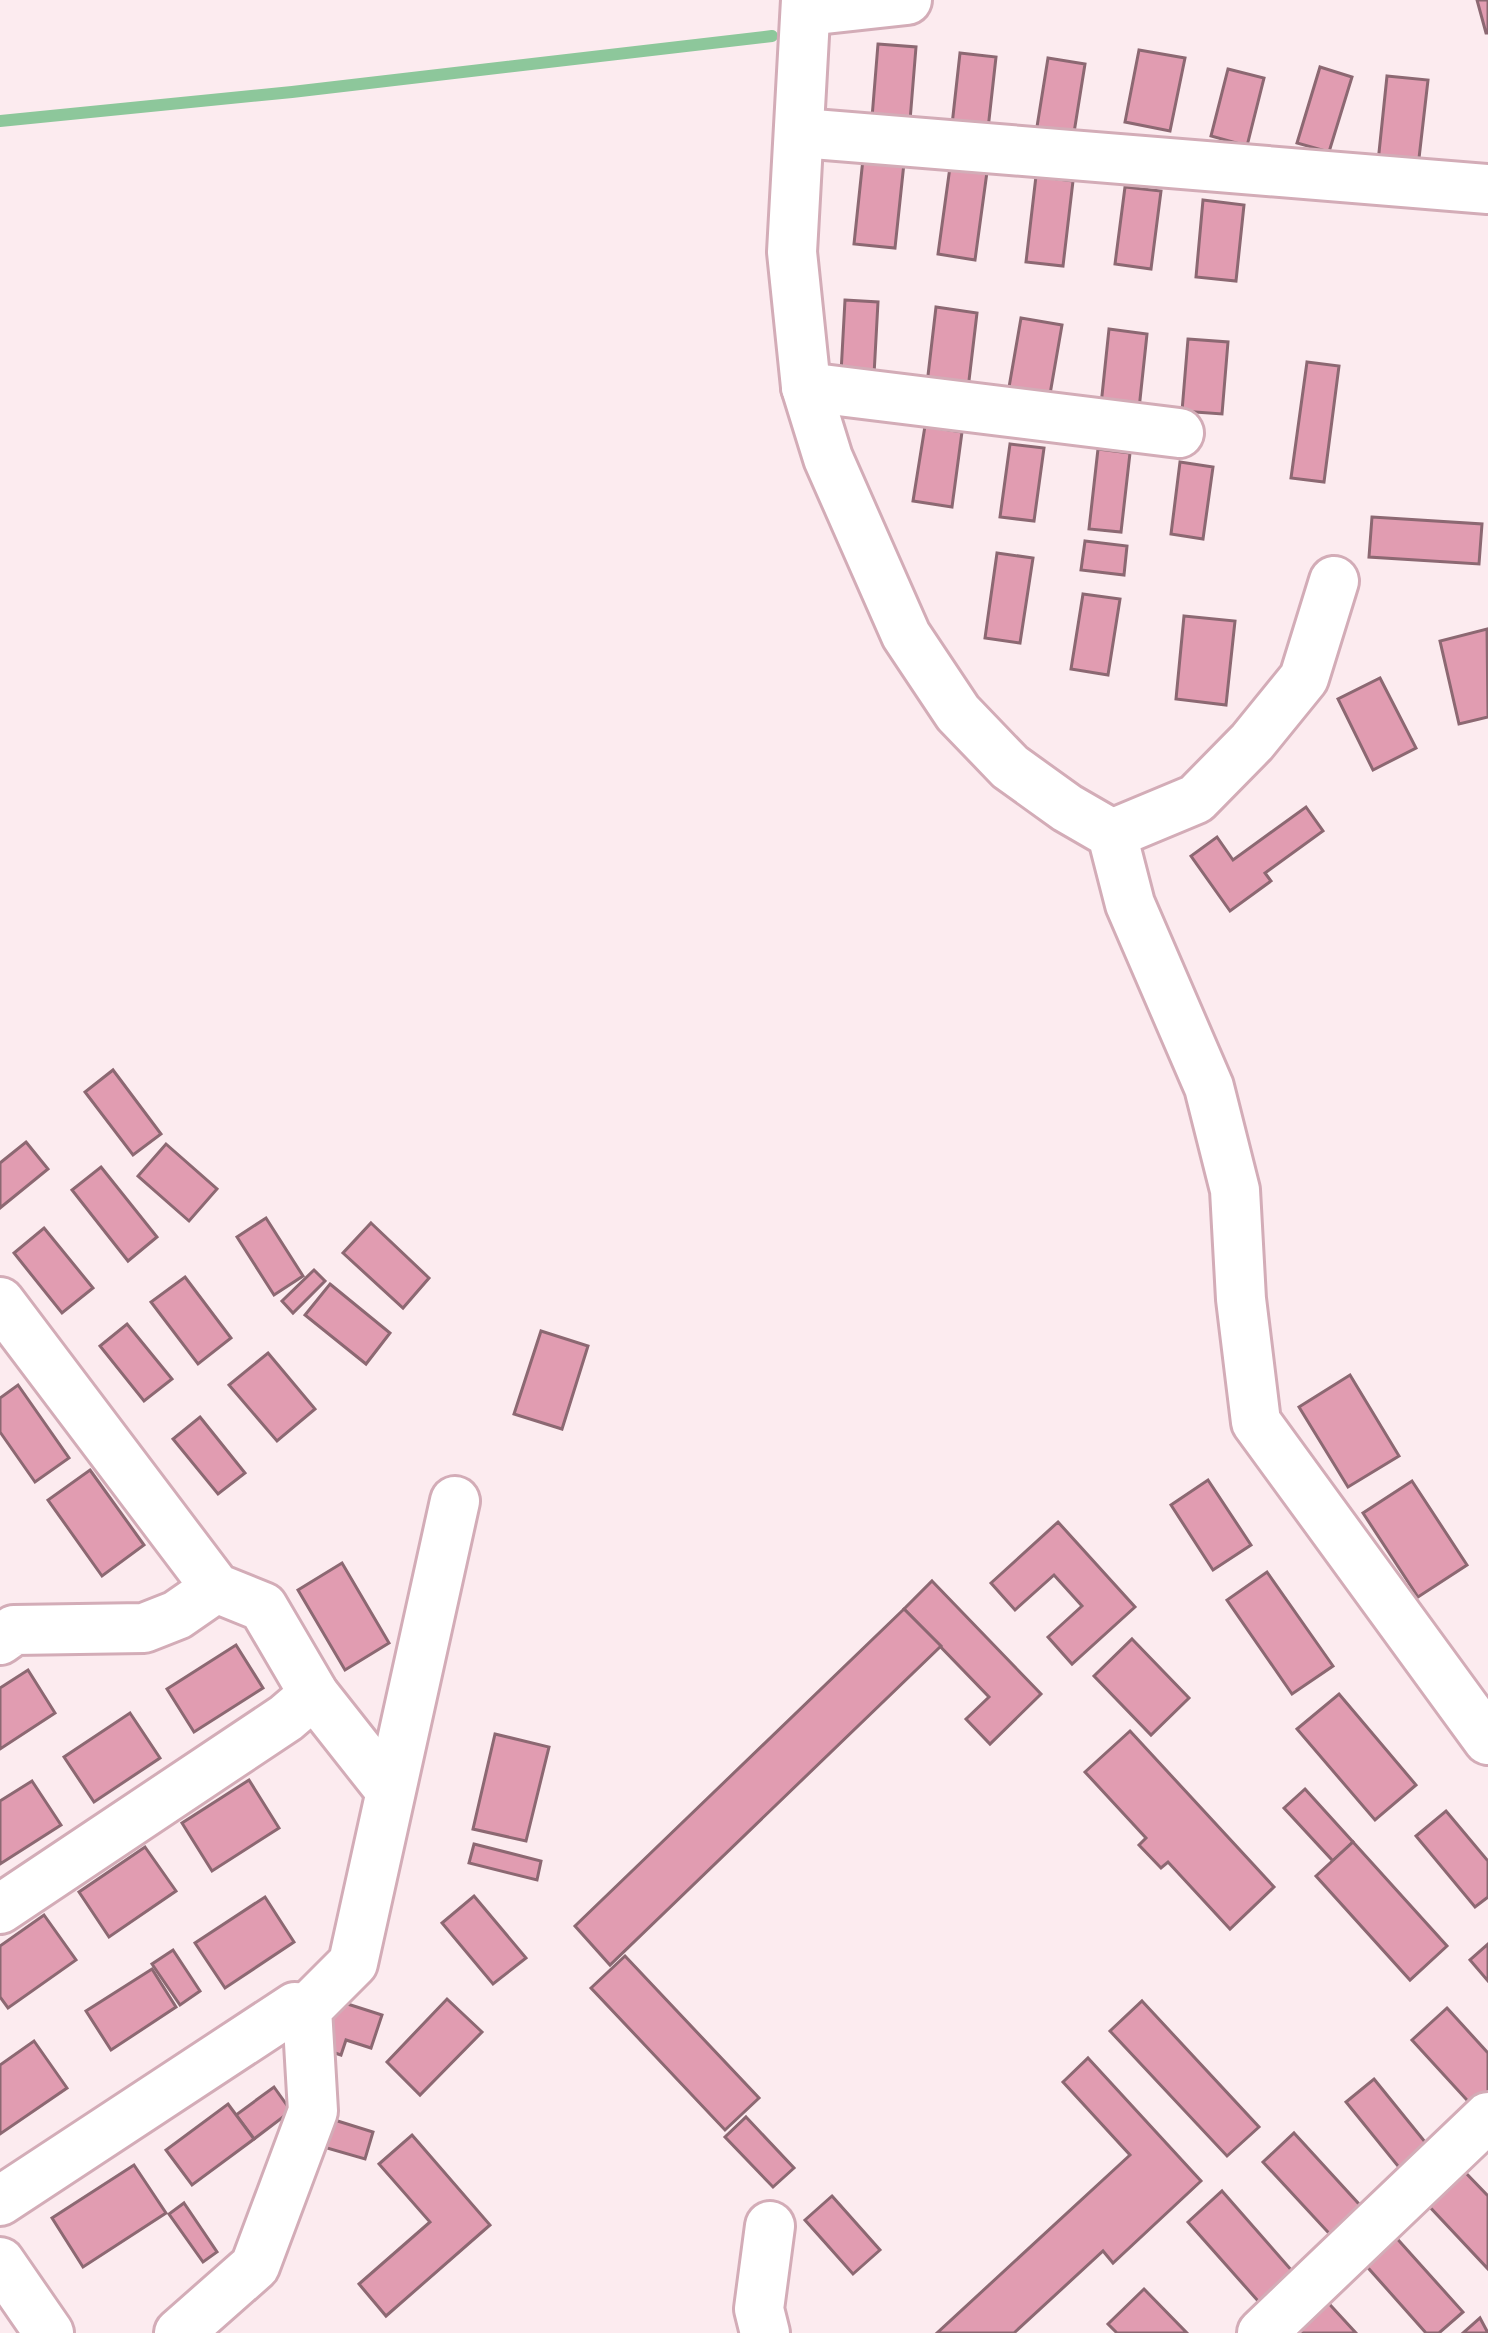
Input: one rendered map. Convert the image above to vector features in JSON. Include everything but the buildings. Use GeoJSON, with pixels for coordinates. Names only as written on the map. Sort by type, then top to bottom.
{"type":"FeatureCollection","features":[{"type":"Feature","properties":{"kind":"street"},"geometry":{"type":"LineString","coordinates":[[907,0],[807,6],[792,252],[806,387],[828,458],[906,635],[958,713],[1010,767],[1112,834],[1130,904],[1209,1087],[1235,1190],[1241,1299],[1256,1422],[1471,1691],[1488,1740]]}},
{"type":"Feature","properties":{"kind":"street"},"geometry":{"type":"LineString","coordinates":[[801,133],[1488,189]]}},
{"type":"Feature","properties":{"kind":"street"},"geometry":{"type":"LineString","coordinates":[[806,387],[1179,433]]}},
{"type":"Feature","properties":{"kind":"street"},"geometry":{"type":"LineString","coordinates":[[1112,834],[1196,799],[1252,742],[1304,678],[1334,581]]}},
{"type":"Feature","properties":{"kind":"street"},"geometry":{"type":"LineString","coordinates":[[0,1302],[216,1588],[263,1607],[314,1694],[389,1789]]}},
{"type":"Feature","properties":{"kind":"street"},"geometry":{"type":"LineString","coordinates":[[179,2333],[255,2266],[313,2111],[308,2009],[353,1963],[455,1501]]}},
{"type":"Feature","properties":{"kind":"street"},"geometry":{"type":"LineString","coordinates":[[0,1640],[14,1630],[144,1628],[177,1616],[216,1588]]}},
{"type":"Feature","properties":{"kind":"street"},"geometry":{"type":"LineString","coordinates":[[0,1909],[286,1718],[314,1694]]}},
{"type":"Feature","properties":{"kind":"street"},"geometry":{"type":"LineString","coordinates":[[0,2201],[296,2007],[308,2009]]}},
{"type":"Feature","properties":{"kind":"street"},"geometry":{"type":"LineString","coordinates":[[1262,2333],[1488,2117]]}},
{"type":"Feature","properties":{"kind":"street"},"geometry":{"type":"LineString","coordinates":[[765,2333],[758,2309],[770,2226]]}},
{"type":"Feature","properties":{"kind":"street"},"geometry":{"type":"LineString","coordinates":[[0,2262],[49,2333]]}},
{"type":"Feature","properties":{"kind":"waterway"},"geometry":{"type":"LineString","coordinates":[[0,121],[772,36]]}}]}
